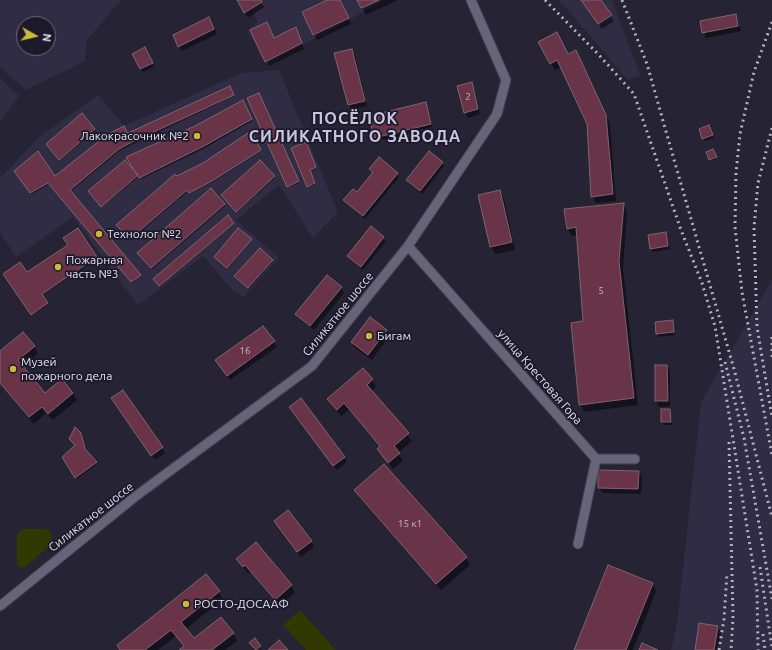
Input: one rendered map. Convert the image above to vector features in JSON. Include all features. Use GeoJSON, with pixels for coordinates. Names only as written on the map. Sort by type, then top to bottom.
{"type":"FeatureCollection","features":[{"type":"Feature","properties":{"kind":"street","name":"Силикатное шоссе"},"geometry":{"type":"LineString","coordinates":[[0,606],[136,496],[312,366],[408,246],[498,114],[506,80],[471,0]]}},
{"type":"Feature","properties":{"kind":"street","name":"улица Крестовая Гора"},"geometry":{"type":"LineString","coordinates":[[408,246],[596,459]]}},
{"type":"Feature","properties":{"kind":"street"},"geometry":{"type":"LineString","coordinates":[[578,544],[596,459],[635,459]]}},
{"type":"Feature","properties":{"kind":"shaded area"},"geometry":{"type":"Polygon","coordinates":[[[0,0],[121,0],[87,40],[85,61],[26,90],[0,67],[0,0]]]}},
{"type":"Feature","properties":{"kind":"shaded area"},"geometry":{"type":"Polygon","coordinates":[[[247,0],[386,0],[267,64],[247,30],[258,22],[247,0]]]}},
{"type":"Feature","properties":{"kind":"shaded area"},"geometry":{"type":"Polygon","coordinates":[[[559,0],[612,0],[640,75],[628,80],[559,0]]]}},
{"type":"Feature","properties":{"kind":"shaded area"},"geometry":{"type":"Polygon","coordinates":[[[279,70],[338,212],[313,238],[279,185],[236,220],[279,258],[244,297],[233,291],[203,256],[138,305],[73,217],[16,257],[0,232],[0,178],[38,138],[98,95],[124,126],[241,73],[279,70]]]}},
{"type":"Feature","properties":{"kind":"shaded area"},"geometry":{"type":"Polygon","coordinates":[[[0,78],[19,96],[0,122],[0,78]]]}},
{"type":"Feature","properties":{"kind":"shaded area"},"geometry":{"type":"Polygon","coordinates":[[[772,280],[772,650],[671,650],[677,624],[701,402],[772,280]]]}},
{"type":"Feature","properties":{"kind":"green space"},"geometry":{"type":"Polygon","coordinates":[[[22,529],[45,529],[50,531],[52,535],[50,545],[24,568],[17,565],[17,535],[22,529]]]}},
{"type":"Feature","properties":{"kind":"green space"},"geometry":{"type":"Polygon","coordinates":[[[300,610],[336,650],[306,650],[283,625],[300,610]]]}},
{"type":"Feature","properties":{"kind":"building"},"geometry":{"type":"Polygon","coordinates":[[[237,0],[261,0],[262,2],[244,13],[237,0]]]}},
{"type":"Feature","properties":{"kind":"building"},"geometry":{"type":"Polygon","coordinates":[[[327,0],[340,0],[349,18],[313,35],[302,12],[327,0]]]}},
{"type":"Feature","properties":{"kind":"building"},"geometry":{"type":"Polygon","coordinates":[[[357,0],[379,0],[361,8],[357,0]]]}},
{"type":"Feature","properties":{"kind":"building"},"geometry":{"type":"Polygon","coordinates":[[[581,0],[601,0],[612,15],[598,24],[581,0]]]}},
{"type":"Feature","properties":{"kind":"building"},"geometry":{"type":"Polygon","coordinates":[[[736,14],[738,26],[702,33],[700,21],[736,14]]]}},
{"type":"Feature","properties":{"kind":"building"},"geometry":{"type":"Polygon","coordinates":[[[209,17],[214,29],[178,47],[173,35],[209,17]]]}},
{"type":"Feature","properties":{"kind":"building"},"geometry":{"type":"Polygon","coordinates":[[[267,22],[274,38],[296,27],[302,43],[265,62],[250,30],[267,22]]]}},
{"type":"Feature","properties":{"kind":"building"},"geometry":{"type":"Polygon","coordinates":[[[557,32],[568,54],[576,50],[606,115],[613,194],[591,197],[587,124],[557,60],[550,64],[538,42],[557,32]]]}},
{"type":"Feature","properties":{"kind":"building"},"geometry":{"type":"Polygon","coordinates":[[[145,47],[153,63],[140,69],[132,54],[145,47]]]}},
{"type":"Feature","properties":{"kind":"building"},"geometry":{"type":"Polygon","coordinates":[[[352,49],[365,101],[348,105],[334,53],[352,49]]]}},
{"type":"Feature","properties":{"kind":"building"},"geometry":{"type":"Polygon","coordinates":[[[472,82],[478,109],[464,113],[457,86],[472,82]]]}},
{"type":"Feature","properties":{"kind":"building"},"geometry":{"type":"Polygon","coordinates":[[[230,86],[234,95],[132,142],[128,133],[230,86]]]}},
{"type":"Feature","properties":{"kind":"building"},"geometry":{"type":"Polygon","coordinates":[[[259,93],[299,181],[287,187],[247,98],[259,93]]]}},
{"type":"Feature","properties":{"kind":"building","name":"Лакокрасочник №2"},"geometry":{"type":"Polygon","coordinates":[[[243,100],[252,119],[204,146],[139,178],[126,157],[195,126],[243,100]]]}},
{"type":"Feature","properties":{"kind":"building"},"geometry":{"type":"Polygon","coordinates":[[[426,102],[431,124],[374,138],[369,116],[426,102]]]}},
{"type":"Feature","properties":{"kind":"building"},"geometry":{"type":"Polygon","coordinates":[[[82,113],[95,129],[59,160],[46,144],[82,113]]]}},
{"type":"Feature","properties":{"kind":"building"},"geometry":{"type":"Polygon","coordinates":[[[709,125],[713,135],[702,139],[699,129],[709,125]]]}},
{"type":"Feature","properties":{"kind":"building","name":"Технолог №2"},"geometry":{"type":"Polygon","coordinates":[[[124,126],[132,142],[119,149],[70,190],[141,275],[131,282],[48,183],[30,193],[14,171],[38,151],[55,176],[108,134],[124,126]]]}},
{"type":"Feature","properties":{"kind":"building"},"geometry":{"type":"Polygon","coordinates":[[[251,131],[261,150],[212,181],[189,193],[187,190],[130,239],[116,225],[175,174],[177,176],[203,163],[251,131]]]}},
{"type":"Feature","properties":{"kind":"building"},"geometry":{"type":"Polygon","coordinates":[[[306,142],[316,167],[310,170],[315,183],[307,187],[291,148],[306,142]]]}},
{"type":"Feature","properties":{"kind":"building"},"geometry":{"type":"Polygon","coordinates":[[[713,149],[717,157],[709,160],[706,152],[713,149]]]}},
{"type":"Feature","properties":{"kind":"building"},"geometry":{"type":"Polygon","coordinates":[[[429,151],[443,162],[420,191],[406,180],[429,151]]]}},
{"type":"Feature","properties":{"kind":"building"},"geometry":{"type":"Polygon","coordinates":[[[379,157],[398,173],[363,216],[343,200],[353,189],[357,192],[373,172],[369,169],[379,157]]]}},
{"type":"Feature","properties":{"kind":"building"},"geometry":{"type":"Polygon","coordinates":[[[125,160],[138,175],[101,207],[88,191],[125,160]]]}},
{"type":"Feature","properties":{"kind":"building"},"geometry":{"type":"Polygon","coordinates":[[[260,160],[275,176],[236,212],[221,195],[260,160]]]}},
{"type":"Feature","properties":{"kind":"building"},"geometry":{"type":"Polygon","coordinates":[[[211,188],[225,204],[151,268],[137,253],[211,188]]]}},
{"type":"Feature","properties":{"kind":"building"},"geometry":{"type":"Polygon","coordinates":[[[500,190],[512,242],[490,247],[478,195],[500,190]]]}},
{"type":"Feature","properties":{"kind":"building"},"geometry":{"type":"Polygon","coordinates":[[[624,203],[619,261],[634,398],[579,405],[571,323],[583,321],[576,227],[567,229],[564,209],[624,203]]]}},
{"type":"Feature","properties":{"kind":"building"},"geometry":{"type":"Polygon","coordinates":[[[228,215],[234,223],[159,286],[153,279],[228,215]]]}},
{"type":"Feature","properties":{"kind":"building"},"geometry":{"type":"Polygon","coordinates":[[[371,226],[384,237],[361,267],[347,256],[371,226]]]}},
{"type":"Feature","properties":{"kind":"building","name":"Пожарная часть №3"},"geometry":{"type":"Polygon","coordinates":[[[78,228],[97,257],[42,294],[48,303],[31,315],[3,274],[20,262],[27,272],[68,245],[63,238],[78,228]]]}},
{"type":"Feature","properties":{"kind":"building"},"geometry":{"type":"Polygon","coordinates":[[[238,228],[252,239],[227,268],[214,257],[238,228]]]}},
{"type":"Feature","properties":{"kind":"building"},"geometry":{"type":"Polygon","coordinates":[[[666,232],[668,246],[650,249],[648,235],[666,232]]]}},
{"type":"Feature","properties":{"kind":"building"},"geometry":{"type":"Polygon","coordinates":[[[260,248],[273,260],[248,288],[234,276],[260,248]]]}},
{"type":"Feature","properties":{"kind":"building"},"geometry":{"type":"Polygon","coordinates":[[[327,275],[342,287],[310,326],[295,314],[327,275]]]}},
{"type":"Feature","properties":{"kind":"building","name":"Бигам"},"geometry":{"type":"Polygon","coordinates":[[[370,317],[387,330],[368,355],[351,342],[370,317]]]}},
{"type":"Feature","properties":{"kind":"building"},"geometry":{"type":"Polygon","coordinates":[[[673,320],[674,332],[656,334],[655,322],[673,320]]]}},
{"type":"Feature","properties":{"kind":"building"},"geometry":{"type":"Polygon","coordinates":[[[263,326],[275,341],[227,376],[215,360],[263,326]]]}},
{"type":"Feature","properties":{"kind":"building","name":"Музей пожарного дела"},"geometry":{"type":"Polygon","coordinates":[[[23,332],[35,346],[18,360],[45,393],[62,379],[73,393],[48,414],[42,407],[29,417],[0,383],[0,351],[23,332]]]}},
{"type":"Feature","properties":{"kind":"building"},"geometry":{"type":"Polygon","coordinates":[[[655,365],[667,365],[668,401],[655,401],[655,365]]]}},
{"type":"Feature","properties":{"kind":"building"},"geometry":{"type":"Polygon","coordinates":[[[363,368],[373,379],[367,385],[409,433],[394,446],[400,453],[388,463],[377,449],[380,446],[344,403],[337,410],[327,399],[363,368]]]}},
{"type":"Feature","properties":{"kind":"building"},"geometry":{"type":"Polygon","coordinates":[[[123,390],[163,447],[151,456],[111,398],[123,390]]]}},
{"type":"Feature","properties":{"kind":"building"},"geometry":{"type":"Polygon","coordinates":[[[301,398],[345,457],[333,466],[289,407],[301,398]]]}},
{"type":"Feature","properties":{"kind":"building"},"geometry":{"type":"Polygon","coordinates":[[[661,409],[670,409],[671,422],[661,422],[661,409]]]}},
{"type":"Feature","properties":{"kind":"building"},"geometry":{"type":"Polygon","coordinates":[[[75,427],[81,433],[85,449],[97,462],[75,478],[62,457],[75,445],[69,439],[75,427]]]}},
{"type":"Feature","properties":{"kind":"building"},"geometry":{"type":"Polygon","coordinates":[[[384,464],[467,557],[436,584],[354,490],[384,464]]]}},
{"type":"Feature","properties":{"kind":"building"},"geometry":{"type":"Polygon","coordinates":[[[598,470],[639,471],[638,489],[598,488],[598,470]]]}},
{"type":"Feature","properties":{"kind":"building"},"geometry":{"type":"Polygon","coordinates":[[[288,510],[312,541],[297,552],[274,521],[288,510]]]}},
{"type":"Feature","properties":{"kind":"building"},"geometry":{"type":"Polygon","coordinates":[[[256,542],[292,585],[275,600],[245,565],[243,567],[236,559],[256,542]]]}},
{"type":"Feature","properties":{"kind":"building"},"geometry":{"type":"Polygon","coordinates":[[[608,565],[653,583],[626,650],[574,650],[608,565]]]}},
{"type":"Feature","properties":{"kind":"building","name":"РОСТО-ДОСААФ"},"geometry":{"type":"Polygon","coordinates":[[[206,574],[220,591],[181,622],[194,638],[221,617],[234,633],[212,650],[179,650],[184,646],[171,630],[145,650],[120,650],[117,645],[206,574]]]}},
{"type":"Feature","properties":{"kind":"building"},"geometry":{"type":"Polygon","coordinates":[[[699,623],[718,626],[714,650],[695,650],[699,623]]]}},
{"type":"Feature","properties":{"kind":"building"},"geometry":{"type":"Polygon","coordinates":[[[255,638],[261,646],[256,650],[249,643],[255,638]]]}},
{"type":"Feature","properties":{"kind":"building"},"geometry":{"type":"Polygon","coordinates":[[[279,640],[288,650],[268,650],[279,640]]]}},
{"type":"Feature","properties":{"kind":"building"},"geometry":{"type":"Polygon","coordinates":[[[642,643],[658,650],[639,650],[642,643]]]}},
{"type":"Feature","properties":{"kind":"railway"},"geometry":{"type":"LineString","coordinates":[[545,0],[599,55],[634,94],[681,230],[702,283],[715,326],[757,590],[758,650]]}},
{"type":"Feature","properties":{"kind":"railway"},"geometry":{"type":"LineString","coordinates":[[622,0],[647,64],[734,369],[772,517]]}},
{"type":"Feature","properties":{"kind":"railway"},"geometry":{"type":"LineString","coordinates":[[772,22],[754,72],[740,134],[736,173],[735,227],[742,292],[772,455]]}},
{"type":"Feature","properties":{"kind":"railway"},"geometry":{"type":"LineString","coordinates":[[772,128],[758,183],[754,228],[757,327],[772,417]]}},
{"type":"Feature","properties":{"kind":"railway"},"geometry":{"type":"LineString","coordinates":[[772,337],[772,359]]}},
{"type":"Feature","properties":{"kind":"railway"},"geometry":{"type":"LineString","coordinates":[[725,362],[744,438],[772,599]]}},
{"type":"Feature","properties":{"kind":"railway"},"geometry":{"type":"LineString","coordinates":[[729,442],[733,618],[731,650]]}},
{"type":"Feature","properties":{"kind":"railway"},"geometry":{"type":"LineString","coordinates":[[760,567],[772,648]]}},
{"type":"Feature","properties":{"kind":"railway"},"geometry":{"type":"LineString","coordinates":[[719,650],[724,619],[727,573]]}},
{"type":"Feature","properties":{"kind":"railway"},"geometry":{"type":"LineString","coordinates":[[763,634],[765,650]]}},
{"type":"Feature","properties":{"kind":"place","name":"Лакокрасочник №2"},"geometry":{"type":"Point","coordinates":[197,136]}},
{"type":"Feature","properties":{"kind":"place","name":"Технолог №2"},"geometry":{"type":"Point","coordinates":[99,234]}},
{"type":"Feature","properties":{"kind":"place","name":"Пожарная часть №3"},"geometry":{"type":"Point","coordinates":[58,267]}},
{"type":"Feature","properties":{"kind":"place","name":"Бигам"},"geometry":{"type":"Point","coordinates":[369,336]}},
{"type":"Feature","properties":{"kind":"place","name":"Музей пожарного дела"},"geometry":{"type":"Point","coordinates":[13,369]}},
{"type":"Feature","properties":{"kind":"place","name":"РОСТО-ДОСААФ"},"geometry":{"type":"Point","coordinates":[186,604]}},
{"type":"Feature","properties":{"kind":"district","name":"ПОСЁЛОК СИЛИКАТНОГО ЗАВОДА"},"geometry":{"type":"Point","coordinates":[355,128]}}]}
